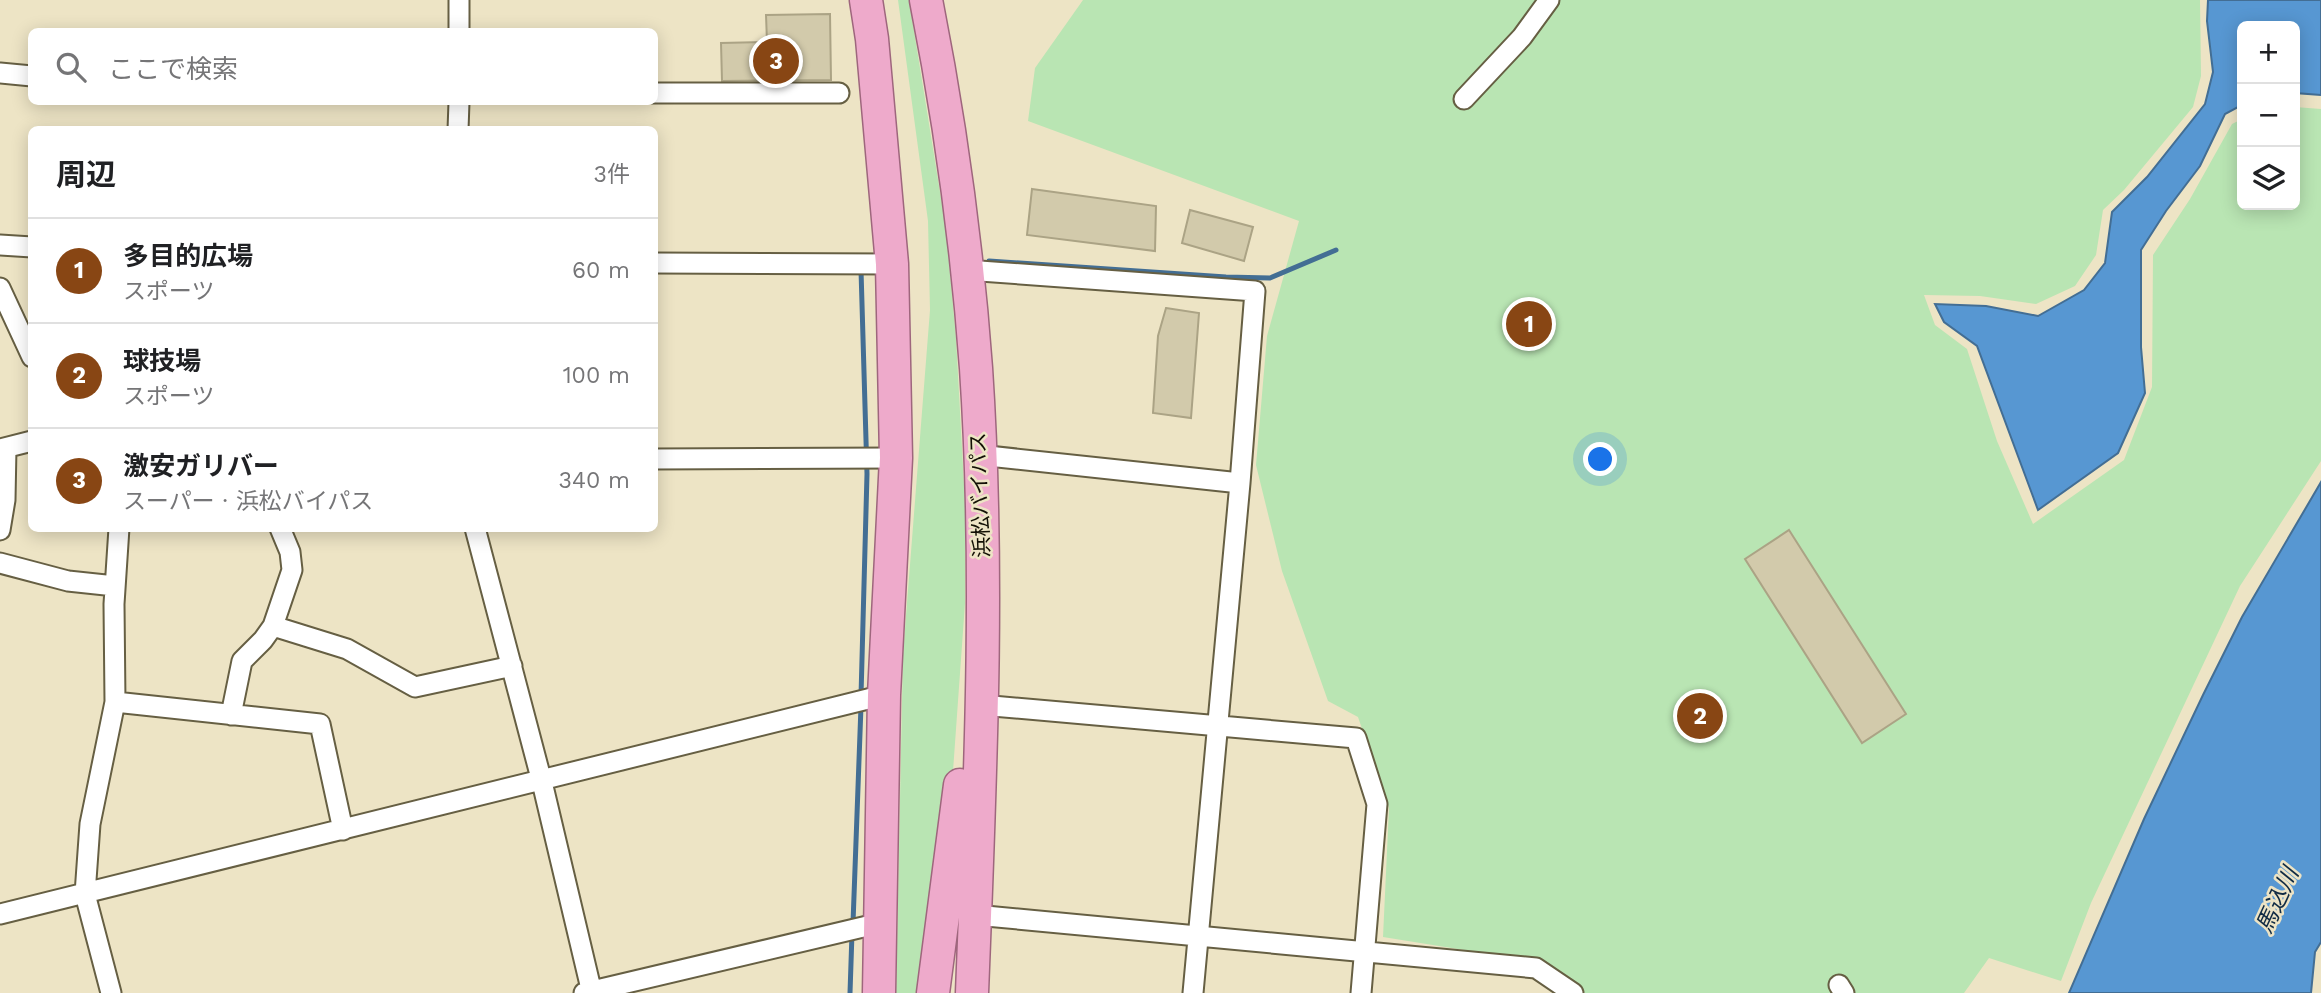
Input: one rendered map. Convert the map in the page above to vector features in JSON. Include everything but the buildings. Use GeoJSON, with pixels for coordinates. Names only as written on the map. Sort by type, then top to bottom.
{"type":"FeatureCollection","features":[{"type":"Feature","properties":{"kind":"highway"},"geometry":{"type":"LineString","coordinates":[[866,0],[892,264],[872,925],[879,993]]}},
{"type":"Feature","properties":{"kind":"highway","name":"浜松バイパス"},"geometry":{"type":"LineString","coordinates":[[926,0],[942,83],[976,368],[983,635],[972,993]]}},
{"type":"Feature","properties":{"kind":"highway"},"geometry":{"type":"LineString","coordinates":[[933,993],[969,713],[983,635]]}},
{"type":"Feature","properties":{"kind":"street"},"geometry":{"type":"LineString","coordinates":[[459,0],[459,28]]}},
{"type":"Feature","properties":{"kind":"street"},"geometry":{"type":"LineString","coordinates":[[1464,99],[1522,37],[1549,0]]}},
{"type":"Feature","properties":{"kind":"street"},"geometry":{"type":"LineString","coordinates":[[0,73],[28,76]]}},
{"type":"Feature","properties":{"kind":"street"},"geometry":{"type":"LineString","coordinates":[[658,93],[839,93]]}},
{"type":"Feature","properties":{"kind":"street"},"geometry":{"type":"LineString","coordinates":[[458,126],[459,105]]}},
{"type":"Feature","properties":{"kind":"street"},"geometry":{"type":"LineString","coordinates":[[0,245],[28,247]]}},
{"type":"Feature","properties":{"kind":"street"},"geometry":{"type":"LineString","coordinates":[[658,263],[892,264]]}},
{"type":"Feature","properties":{"kind":"street"},"geometry":{"type":"LineString","coordinates":[[966,270],[1255,291],[1194,993]]}},
{"type":"Feature","properties":{"kind":"street"},"geometry":{"type":"LineString","coordinates":[[0,288],[28,349]]}},
{"type":"Feature","properties":{"kind":"street"},"geometry":{"type":"LineString","coordinates":[[0,530],[5,500],[3,448],[28,442]]}},
{"type":"Feature","properties":{"kind":"street"},"geometry":{"type":"LineString","coordinates":[[979,455],[1240,483]]}},
{"type":"Feature","properties":{"kind":"street"},"geometry":{"type":"LineString","coordinates":[[658,459],[888,458]]}},
{"type":"Feature","properties":{"kind":"street"},"geometry":{"type":"LineString","coordinates":[[111,993],[85,894],[90,824],[115,702],[118,532]]}},
{"type":"Feature","properties":{"kind":"street"},"geometry":{"type":"LineString","coordinates":[[231,715],[242,661],[273,626],[292,570],[290,552],[281,532]]}},
{"type":"Feature","properties":{"kind":"street"},"geometry":{"type":"LineString","coordinates":[[476,532],[542,782],[589,992],[872,925]]}},
{"type":"Feature","properties":{"kind":"street"},"geometry":{"type":"LineString","coordinates":[[0,563],[68,581],[115,586]]}},
{"type":"Feature","properties":{"kind":"street"},"geometry":{"type":"LineString","coordinates":[[273,626],[347,649],[415,687],[512,666]]}},
{"type":"Feature","properties":{"kind":"street"},"geometry":{"type":"LineString","coordinates":[[0,915],[879,696]]}},
{"type":"Feature","properties":{"kind":"street"},"geometry":{"type":"LineString","coordinates":[[115,702],[320,724],[344,830]]}},
{"type":"Feature","properties":{"kind":"street"},"geometry":{"type":"LineString","coordinates":[[981,705],[1356,738],[1377,804],[1362,993]]}},
{"type":"Feature","properties":{"kind":"street"},"geometry":{"type":"LineString","coordinates":[[975,915],[1365,954],[1536,968],[1573,993]]}},
{"type":"Feature","properties":{"kind":"green space"},"geometry":{"type":"Polygon","coordinates":[[[898,0],[909,0],[946,229],[956,338],[965,503],[965,603],[950,813],[923,993],[896,993],[903,654],[930,310],[928,221],[898,0]]]}},
{"type":"Feature","properties":{"kind":"green space"},"geometry":{"type":"Polygon","coordinates":[[[1083,0],[2200,0],[2201,76],[2193,107],[2124,190],[2103,210],[2096,255],[2075,286],[2036,304],[1980,296],[1924,295],[1935,325],[1967,349],[1997,441],[2033,524],[2124,460],[2152,387],[2153,255],[2190,199],[2232,124],[2237,122],[2237,210],[2300,210],[2300,107],[2321,109],[2321,461],[2240,586],[2091,903],[2061,981],[1989,958],[1964,993],[1585,993],[1538,962],[1383,937],[1389,808],[1358,717],[1328,701],[1282,571],[1256,465],[1267,336],[1299,221],[1028,121],[1035,68],[1083,0]]]}},
{"type":"Feature","properties":{"kind":"water"},"geometry":{"type":"Polygon","coordinates":[[[2208,0],[2321,0],[2321,95],[2300,93],[2300,21],[2237,21],[2237,108],[2225,114],[2200,166],[2141,250],[2141,347],[2145,393],[2118,453],[2038,510],[1977,346],[1944,322],[1935,304],[1986,306],[2038,316],[2084,290],[2105,263],[2112,212],[2147,177],[2205,104],[2213,72],[2207,21],[2208,0]]]}},
{"type":"Feature","properties":{"kind":"water","name":"馬込川"},"geometry":{"type":"Polygon","coordinates":[[[2321,482],[2321,942],[2315,952],[2311,993],[2069,993],[2144,819],[2203,695],[2242,617],[2321,482]]]}},
{"type":"Feature","properties":{"kind":"waterway"},"geometry":{"type":"LineString","coordinates":[[989,261],[1270,278],[1336,250]]}},
{"type":"Feature","properties":{"kind":"waterway"},"geometry":{"type":"LineString","coordinates":[[861,270],[867,474],[861,696]]}},
{"type":"Feature","properties":{"kind":"waterway"},"geometry":{"type":"LineString","coordinates":[[853,923],[861,706]]}},
{"type":"Feature","properties":{"kind":"waterway"},"geometry":{"type":"LineString","coordinates":[[850,993],[852,933]]}},
{"type":"Feature","properties":{"kind":"place","name":"激安ガリバー"},"geometry":{"type":"Point","coordinates":[776,61]}},
{"type":"Feature","properties":{"kind":"place","name":"多目的広場"},"geometry":{"type":"Point","coordinates":[1529,324]}},
{"type":"Feature","properties":{"kind":"place","name":"球技場"},"geometry":{"type":"Point","coordinates":[1700,716]}}]}
